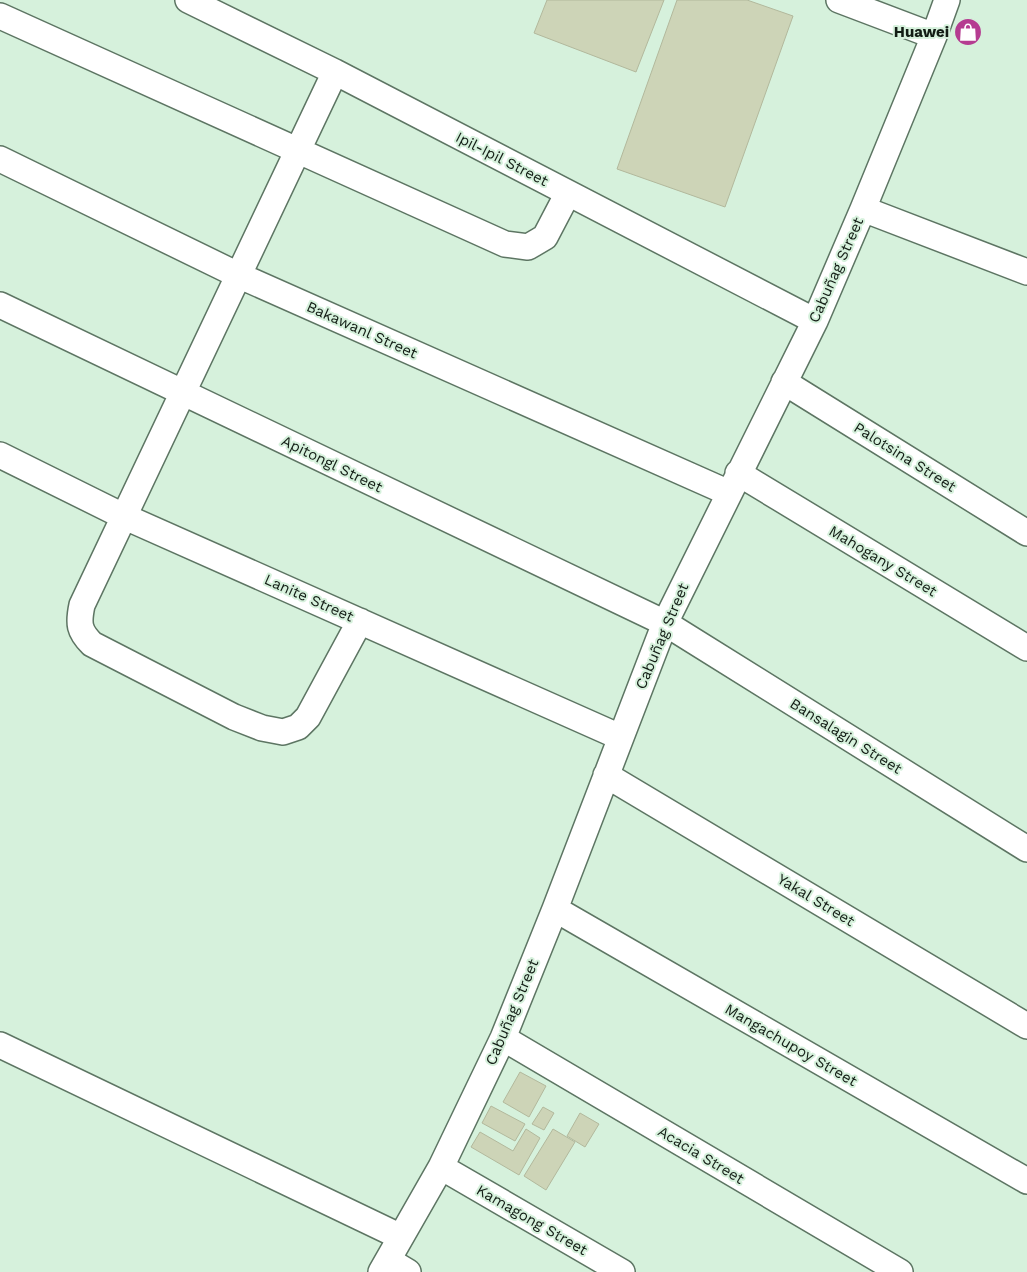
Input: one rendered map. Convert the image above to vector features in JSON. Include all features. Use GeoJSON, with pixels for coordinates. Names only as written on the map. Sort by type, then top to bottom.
{"type":"FeatureCollection","features":[{"type":"Feature","properties":{"kind":"street","name":"Ipil-Ipil Street"},"geometry":{"type":"LineString","coordinates":[[188,0],[335,72],[815,321]]}},
{"type":"Feature","properties":{"kind":"street"},"geometry":{"type":"LineString","coordinates":[[839,0],[934,36]]}},
{"type":"Feature","properties":{"kind":"street","name":"Cabuñag Street"},"geometry":{"type":"LineString","coordinates":[[392,1268],[401,1237],[441,1168],[502,1038],[555,910],[665,623],[815,321],[863,209],[947,0]]}},
{"type":"Feature","properties":{"kind":"street"},"geometry":{"type":"LineString","coordinates":[[0,16],[505,244],[528,247],[545,237],[568,193]]}},
{"type":"Feature","properties":{"kind":"street"},"geometry":{"type":"LineString","coordinates":[[335,72],[123,516],[82,605],[79,616],[80,628],[84,636],[92,644],[234,718],[262,728],[283,732],[298,726],[308,717],[360,621]]}},
{"type":"Feature","properties":{"kind":"street","name":"Bakawanl Street"},"geometry":{"type":"LineString","coordinates":[[0,159],[238,275],[733,483]]}},
{"type":"Feature","properties":{"kind":"street"},"geometry":{"type":"LineString","coordinates":[[863,209],[1027,272]]}},
{"type":"Feature","properties":{"kind":"street","name":"Apitongl Street"},"geometry":{"type":"LineString","coordinates":[[0,305],[665,623]]}},
{"type":"Feature","properties":{"kind":"street","name":"Palotsina Street"},"geometry":{"type":"LineString","coordinates":[[784,382],[1027,533]]}},
{"type":"Feature","properties":{"kind":"street","name":"Lanite Street"},"geometry":{"type":"LineString","coordinates":[[0,455],[123,516],[620,737]]}},
{"type":"Feature","properties":{"kind":"street","name":"Mahogany Street"},"geometry":{"type":"LineString","coordinates":[[733,483],[1027,648]]}},
{"type":"Feature","properties":{"kind":"street","name":"Bansalagin Street"},"geometry":{"type":"LineString","coordinates":[[665,623],[1027,849]]}},
{"type":"Feature","properties":{"kind":"street","name":"Yakal Street"},"geometry":{"type":"LineString","coordinates":[[606,775],[1027,1026]]}},
{"type":"Feature","properties":{"kind":"street","name":"Mangachupoy Street"},"geometry":{"type":"LineString","coordinates":[[555,910],[1027,1181]]}},
{"type":"Feature","properties":{"kind":"street","name":"Acacia Street"},"geometry":{"type":"LineString","coordinates":[[502,1038],[900,1272]]}},
{"type":"Feature","properties":{"kind":"street"},"geometry":{"type":"LineString","coordinates":[[0,1045],[401,1237]]}},
{"type":"Feature","properties":{"kind":"street","name":"Kamagong Street"},"geometry":{"type":"LineString","coordinates":[[441,1168],[622,1272]]}},
{"type":"Feature","properties":{"kind":"building"},"geometry":{"type":"Polygon","coordinates":[[[547,0],[664,0],[636,72],[534,33],[547,0]]]}},
{"type":"Feature","properties":{"kind":"building"},"geometry":{"type":"Polygon","coordinates":[[[677,0],[747,0],[793,16],[725,207],[617,169],[677,0]]]}},
{"type":"Feature","properties":{"kind":"building"},"geometry":{"type":"Polygon","coordinates":[[[520,1072],[546,1086],[529,1117],[503,1102],[520,1072]]]}},
{"type":"Feature","properties":{"kind":"building"},"geometry":{"type":"Polygon","coordinates":[[[491,1106],[525,1124],[515,1141],[482,1123],[491,1106]]]}},
{"type":"Feature","properties":{"kind":"building"},"geometry":{"type":"Polygon","coordinates":[[[543,1107],[554,1113],[544,1130],[532,1124],[543,1107]]]}},
{"type":"Feature","properties":{"kind":"building"},"geometry":{"type":"Polygon","coordinates":[[[580,1113],[599,1124],[585,1147],[567,1136],[580,1113]]]}},
{"type":"Feature","properties":{"kind":"building"},"geometry":{"type":"Polygon","coordinates":[[[526,1129],[540,1138],[519,1175],[471,1147],[480,1132],[513,1151],[526,1129]]]}},
{"type":"Feature","properties":{"kind":"building"},"geometry":{"type":"Polygon","coordinates":[[[553,1129],[575,1142],[546,1190],[524,1176],[553,1129]]]}},
{"type":"Feature","properties":{"kind":"place","name":"Huawei"},"geometry":{"type":"Point","coordinates":[968,32]}}]}
